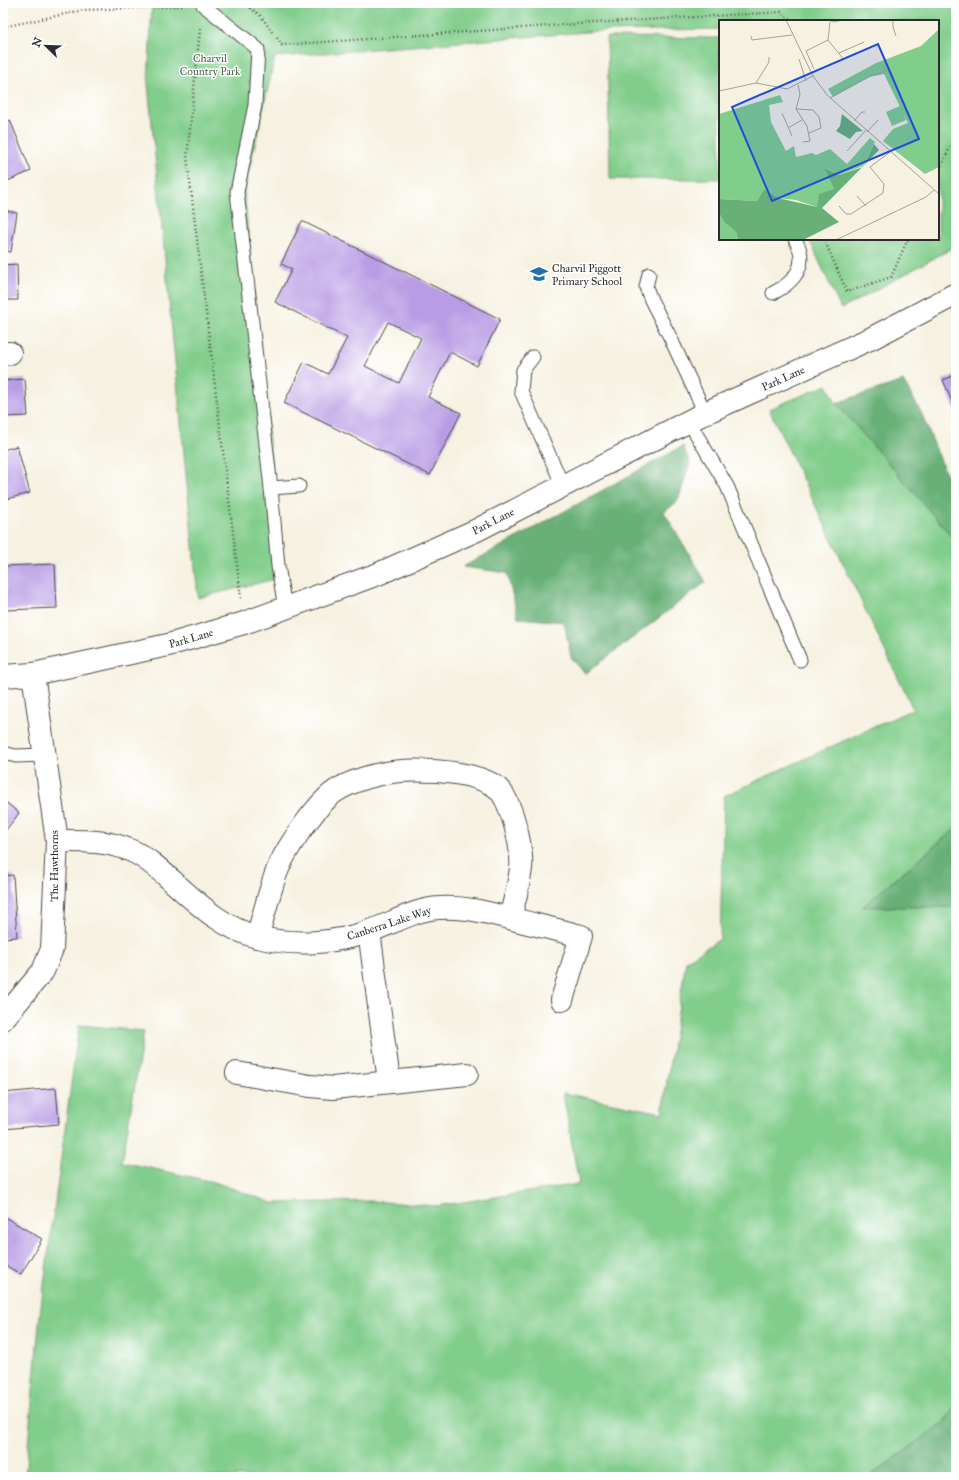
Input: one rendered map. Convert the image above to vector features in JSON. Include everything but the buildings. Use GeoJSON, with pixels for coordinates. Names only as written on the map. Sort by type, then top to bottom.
{"type":"FeatureCollection","features":[{"type":"Feature","properties":{"kind":"street","name":"Park Lane"},"geometry":{"type":"LineString","coordinates":[[3,676],[33,674],[168,646],[244,623],[378,574],[477,530],[697,418],[872,338],[956,294]]}},
{"type":"Feature","properties":{"kind":"street","name":"The Hawthorns"},"geometry":{"type":"LineString","coordinates":[[3,1019],[44,971],[52,950],[56,841],[33,674]]}},
{"type":"Feature","properties":{"kind":"street"},"geometry":{"type":"LineString","coordinates":[[257,937],[278,870],[288,850],[303,827],[328,798],[345,786],[377,775],[408,771],[446,772],[470,776],[496,787],[506,800],[518,836],[522,866],[510,918]]}},
{"type":"Feature","properties":{"kind":"street","name":"Canberra Lake Way"},"geometry":{"type":"LineString","coordinates":[[56,841],[99,842],[116,845],[134,852],[155,866],[212,916],[237,930],[257,937],[286,942],[310,943],[334,940],[369,931],[407,916],[438,908],[461,908],[480,911],[581,936],[562,1000]]}},
{"type":"Feature","properties":{"kind":"street"},"geometry":{"type":"LineString","coordinates":[[369,931],[389,1081]]}},
{"type":"Feature","properties":{"kind":"street"},"geometry":{"type":"LineString","coordinates":[[237,1073],[310,1086],[333,1088],[467,1074]]}},
{"type":"Feature","properties":{"kind":"lane"},"geometry":{"type":"LineString","coordinates":[[203,5],[258,49],[255,105],[237,192],[271,488],[278,566],[285,608]]}},
{"type":"Feature","properties":{"kind":"lane"},"geometry":{"type":"LineString","coordinates":[[773,293],[783,288],[795,277],[801,263],[800,251],[795,240]]}},
{"type":"Feature","properties":{"kind":"lane"},"geometry":{"type":"LineString","coordinates":[[650,274],[646,287],[651,300],[671,339],[697,418],[800,660]]}},
{"type":"Feature","properties":{"kind":"lane"},"geometry":{"type":"LineString","coordinates":[[533,357],[523,370],[522,390],[563,486]]}},
{"type":"Feature","properties":{"kind":"lane"},"geometry":{"type":"LineString","coordinates":[[271,488],[299,486]]}},
{"type":"Feature","properties":{"kind":"lane"},"geometry":{"type":"LineString","coordinates":[[3,753],[16,756],[44,755]]}},
{"type":"Feature","properties":{"kind":"path"},"geometry":{"type":"LineString","coordinates":[[244,3],[261,16],[282,45],[576,24],[781,12],[791,20]]}},
{"type":"Feature","properties":{"kind":"path"},"geometry":{"type":"LineString","coordinates":[[3,27],[84,10],[203,5],[187,158],[244,623]]}},
{"type":"Feature","properties":{"kind":"path"},"geometry":{"type":"LineString","coordinates":[[939,171],[956,135]]}},
{"type":"Feature","properties":{"kind":"path"},"geometry":{"type":"LineString","coordinates":[[824,240],[847,292],[891,277],[908,240]]}},
{"type":"Feature","properties":{"kind":"green space","name":"Charvil Country Park"},"geometry":{"type":"Polygon","coordinates":[[[152,3],[956,3],[956,246],[841,309],[809,240],[939,240],[939,20],[719,20],[719,29],[599,31],[275,57],[244,192],[283,577],[198,598],[148,84],[152,3]]]}},
{"type":"Feature","properties":{"kind":"green space"},"geometry":{"type":"Polygon","coordinates":[[[607,37],[719,38],[719,179],[610,179],[607,37]]]}},
{"type":"Feature","properties":{"kind":"green space"},"geometry":{"type":"Polygon","coordinates":[[[903,381],[921,412],[956,498],[956,541],[836,403],[903,381]]]}},
{"type":"Feature","properties":{"kind":"green space"},"geometry":{"type":"Polygon","coordinates":[[[827,385],[836,403],[956,541],[956,828],[863,906],[956,907],[956,1404],[946,1421],[869,1477],[25,1477],[40,1314],[79,1025],[144,1031],[122,1162],[214,1182],[273,1203],[371,1201],[437,1206],[579,1184],[563,1093],[662,1113],[686,961],[720,939],[724,796],[913,709],[769,409],[827,385]]]}},
{"type":"Feature","properties":{"kind":"green space"},"geometry":{"type":"Polygon","coordinates":[[[683,446],[690,463],[678,501],[664,512],[706,582],[585,674],[571,657],[564,622],[518,618],[507,573],[463,567],[683,446]]]}},
{"type":"Feature","properties":{"kind":"green space"},"geometry":{"type":"Polygon","coordinates":[[[956,828],[956,907],[862,907],[956,828]]]}},
{"type":"Feature","properties":{"kind":"green space"},"geometry":{"type":"Polygon","coordinates":[[[956,1404],[956,1477],[869,1477],[946,1421],[956,1404]]]}},
{"type":"Feature","properties":{"kind":"place","name":"Charvil Piggott Primary School"},"geometry":{"type":"Point","coordinates":[539,274]}}]}
